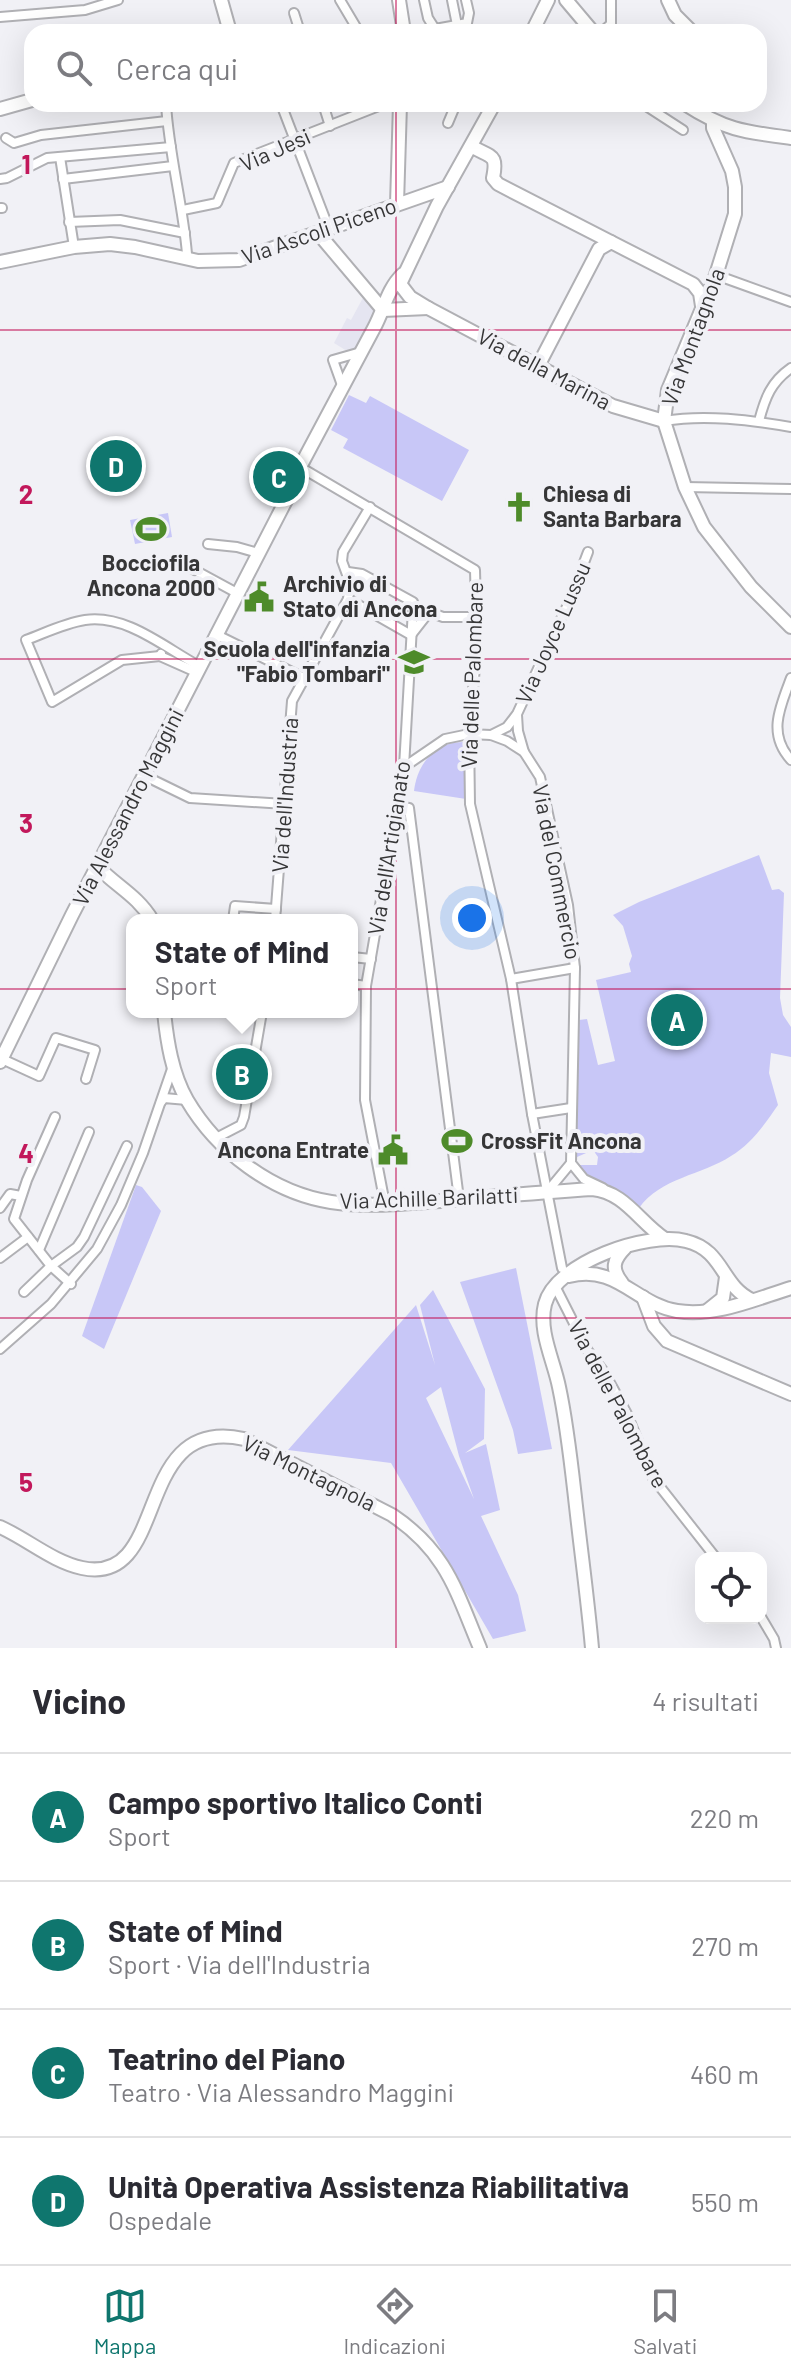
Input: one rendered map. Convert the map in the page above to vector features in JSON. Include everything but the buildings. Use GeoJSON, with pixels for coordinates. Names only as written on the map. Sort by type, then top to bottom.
{"type":"FeatureCollection","features":[{"type":"Feature","properties":{"kind":"main road"},"geometry":{"type":"LineString","coordinates":[[221,0],[228,24]]}},
{"type":"Feature","properties":{"kind":"main road"},"geometry":{"type":"LineString","coordinates":[[399,0],[403,24]]}},
{"type":"Feature","properties":{"kind":"main road"},"geometry":{"type":"LineString","coordinates":[[536,24],[548,0]]}},
{"type":"Feature","properties":{"kind":"main road"},"geometry":{"type":"LineString","coordinates":[[566,0],[586,24]]}},
{"type":"Feature","properties":{"kind":"main road"},"geometry":{"type":"LineString","coordinates":[[668,0],[675,15],[684,24]]}},
{"type":"Feature","properties":{"kind":"main road"},"geometry":{"type":"LineString","coordinates":[[0,109],[24,102]]}},
{"type":"Feature","properties":{"kind":"main road"},"geometry":{"type":"LineString","coordinates":[[397,204],[400,112]]}},
{"type":"Feature","properties":{"kind":"main road","name":"Via Alessandro Maggini"},"geometry":{"type":"LineString","coordinates":[[1,1061],[287,495],[294,471],[300,467],[343,388],[383,310],[393,283],[403,278],[490,112]]}},
{"type":"Feature","properties":{"kind":"main road"},"geometry":{"type":"LineString","coordinates":[[699,112],[713,122],[747,132],[791,138]]}},
{"type":"Feature","properties":{"kind":"main road","name":"Via Montagnola"},"geometry":{"type":"LineString","coordinates":[[713,122],[732,171],[735,214],[716,275],[668,390],[664,421],[696,513],[721,552],[791,627]]}},
{"type":"Feature","properties":{"kind":"main road"},"geometry":{"type":"LineString","coordinates":[[471,146],[494,159],[497,165],[493,178],[498,184],[693,284],[700,293],[702,309]]}},
{"type":"Feature","properties":{"kind":"main road","name":"Via Ascoli Piceno"},"geometry":{"type":"LineString","coordinates":[[0,262],[74,247],[125,245],[186,260],[227,261],[448,187]]}},
{"type":"Feature","properties":{"kind":"main road"},"geometry":{"type":"LineString","coordinates":[[323,231],[383,310],[428,308]]}},
{"type":"Feature","properties":{"kind":"main road"},"geometry":{"type":"LineString","coordinates":[[538,366],[599,249],[611,242]]}},
{"type":"Feature","properties":{"kind":"main road","name":"Via Montagnola"},"geometry":{"type":"LineString","coordinates":[[693,284],[708,281],[720,250],[726,247]]}},
{"type":"Feature","properties":{"kind":"main road","name":"Via della Marina"},"geometry":{"type":"LineString","coordinates":[[403,278],[410,297],[428,308],[613,406],[664,421]]}},
{"type":"Feature","properties":{"kind":"main road"},"geometry":{"type":"LineString","coordinates":[[635,413],[647,408],[668,390]]}},
{"type":"Feature","properties":{"kind":"main road"},"geometry":{"type":"LineString","coordinates":[[95,873],[133,895],[147,914]]}},
{"type":"Feature","properties":{"kind":"main road","name":"Via Achille Barilatti"},"geometry":{"type":"LineString","coordinates":[[165,1018],[174,1065],[187,1100],[216,1138],[245,1164],[275,1184],[329,1202],[385,1204],[592,1189],[607,1191]]}},
{"type":"Feature","properties":{"kind":"main road"},"geometry":{"type":"LineString","coordinates":[[607,1191],[620,1198],[665,1239]]}},
{"type":"Feature","properties":{"kind":"main road"},"geometry":{"type":"LineString","coordinates":[[623,1283],[615,1273],[615,1259],[628,1247],[636,1230],[634,1213]]}},
{"type":"Feature","properties":{"kind":"main road"},"geometry":{"type":"LineString","coordinates":[[592,1648],[568,1443],[559,1388],[543,1323],[545,1303],[560,1277],[580,1265],[628,1247],[665,1239],[687,1241],[709,1252],[723,1267],[738,1293],[752,1300]]}},
{"type":"Feature","properties":{"kind":"main road"},"geometry":{"type":"LineString","coordinates":[[560,1277],[597,1273],[623,1283],[671,1310],[704,1311],[791,1288]]}},
{"type":"Feature","properties":{"kind":"main road"},"geometry":{"type":"LineString","coordinates":[[704,1311],[723,1298],[726,1277]]}},
{"type":"Feature","properties":{"kind":"main road"},"geometry":{"type":"LineString","coordinates":[[643,1297],[651,1321],[673,1345],[791,1394]]}},
{"type":"Feature","properties":{"kind":"main road"},"geometry":{"type":"LineString","coordinates":[[659,1332],[660,1318],[671,1310]]}},
{"type":"Feature","properties":{"kind":"main road","name":"Via Montagnola"},"geometry":{"type":"LineString","coordinates":[[0,1527],[75,1566],[100,1570],[108,1568],[130,1553],[173,1463],[186,1446],[196,1440],[218,1435],[244,1439],[392,1515],[413,1529],[456,1585],[480,1648]]}},
{"type":"Feature","properties":{"kind":"street"},"geometry":{"type":"LineString","coordinates":[[0,17],[85,10],[118,0]]}},
{"type":"Feature","properties":{"kind":"street"},"geometry":{"type":"LineString","coordinates":[[340,0],[354,24]]}},
{"type":"Feature","properties":{"kind":"street"},"geometry":{"type":"LineString","coordinates":[[424,0],[432,24]]}},
{"type":"Feature","properties":{"kind":"street"},"geometry":{"type":"LineString","coordinates":[[452,0],[462,24]]}},
{"type":"Feature","properties":{"kind":"street"},"geometry":{"type":"LineString","coordinates":[[464,24],[469,13],[466,0]]}},
{"type":"Feature","properties":{"kind":"street"},"geometry":{"type":"LineString","coordinates":[[611,0],[611,24]]}},
{"type":"Feature","properties":{"kind":"street"},"geometry":{"type":"LineString","coordinates":[[294,13],[297,24]]}},
{"type":"Feature","properties":{"kind":"street"},"geometry":{"type":"LineString","coordinates":[[166,112],[187,254]]}},
{"type":"Feature","properties":{"kind":"street"},"geometry":{"type":"LineString","coordinates":[[284,112],[323,231]]}},
{"type":"Feature","properties":{"kind":"street"},"geometry":{"type":"LineString","coordinates":[[326,112],[330,126]]}},
{"type":"Feature","properties":{"kind":"street","name":"Via Jesi"},"geometry":{"type":"LineString","coordinates":[[183,210],[217,203],[234,163],[364,112]]}},
{"type":"Feature","properties":{"kind":"street"},"geometry":{"type":"LineString","coordinates":[[448,123],[453,112]]}},
{"type":"Feature","properties":{"kind":"street"},"geometry":{"type":"LineString","coordinates":[[655,112],[683,130]]}},
{"type":"Feature","properties":{"kind":"street"},"geometry":{"type":"LineString","coordinates":[[6,138],[14,143],[41,135],[167,121]]}},
{"type":"Feature","properties":{"kind":"street"},"geometry":{"type":"LineString","coordinates":[[0,179],[36,162],[60,157],[171,147]]}},
{"type":"Feature","properties":{"kind":"street"},"geometry":{"type":"LineString","coordinates":[[60,157],[74,247]]}},
{"type":"Feature","properties":{"kind":"street"},"geometry":{"type":"LineString","coordinates":[[63,179],[173,166]]}},
{"type":"Feature","properties":{"kind":"street"},"geometry":{"type":"LineString","coordinates":[[69,222],[120,220],[185,233]]}},
{"type":"Feature","properties":{"kind":"street"},"geometry":{"type":"LineString","coordinates":[[716,275],[791,302]]}},
{"type":"Feature","properties":{"kind":"street"},"geometry":{"type":"LineString","coordinates":[[343,388],[333,360],[362,351]]}},
{"type":"Feature","properties":{"kind":"street"},"geometry":{"type":"LineString","coordinates":[[759,421],[769,390],[791,368]]}},
{"type":"Feature","properties":{"kind":"street"},"geometry":{"type":"LineString","coordinates":[[664,421],[692,417],[759,421],[791,427]]}},
{"type":"Feature","properties":{"kind":"street","name":"Via delle Palombare"},"geometry":{"type":"LineString","coordinates":[[300,467],[475,570],[477,617],[469,734],[470,804],[511,979],[560,1277],[588,1351],[604,1372],[627,1414],[653,1478],[711,1552]]}},
{"type":"Feature","properties":{"kind":"street"},"geometry":{"type":"LineString","coordinates":[[685,487],[791,489]]}},
{"type":"Feature","properties":{"kind":"street"},"geometry":{"type":"LineString","coordinates":[[370,507],[343,552],[342,561],[348,572],[348,599],[411,635],[429,612]]}},
{"type":"Feature","properties":{"kind":"street"},"geometry":{"type":"LineString","coordinates":[[208,544],[258,553]]}},
{"type":"Feature","properties":{"kind":"street","name":"Via Joyce Lussu"},"geometry":{"type":"LineString","coordinates":[[491,735],[507,727],[517,714],[569,602],[588,552]]}},
{"type":"Feature","properties":{"kind":"street"},"geometry":{"type":"LineString","coordinates":[[115,567],[178,561],[237,593]]}},
{"type":"Feature","properties":{"kind":"street"},"geometry":{"type":"LineString","coordinates":[[348,572],[362,574],[443,617],[477,617]]}},
{"type":"Feature","properties":{"kind":"street","name":"Via dell'Industria"},"geometry":{"type":"LineString","coordinates":[[276,914],[292,701],[348,599]]}},
{"type":"Feature","properties":{"kind":"street","name":"Via dell'Artigianato"},"geometry":{"type":"LineString","coordinates":[[385,1204],[365,1100],[366,986],[404,767],[413,602]]}},
{"type":"Feature","properties":{"kind":"street"},"geometry":{"type":"LineString","coordinates":[[86,620],[111,621],[141,633],[198,669],[160,656],[122,660],[52,702],[26,640],[86,620]]}},
{"type":"Feature","properties":{"kind":"street"},"geometry":{"type":"LineString","coordinates":[[215,634],[304,678]]}},
{"type":"Feature","properties":{"kind":"street"},"geometry":{"type":"LineString","coordinates":[[160,656],[165,647]]}},
{"type":"Feature","properties":{"kind":"street"},"geometry":{"type":"LineString","coordinates":[[791,678],[779,711],[776,733],[783,752],[791,760]]}},
{"type":"Feature","properties":{"kind":"street","name":"Via Joyce Lussu"},"geometry":{"type":"LineString","coordinates":[[517,714],[524,752]]}},
{"type":"Feature","properties":{"kind":"street","name":"Via Joyce Lussu"},"geometry":{"type":"LineString","coordinates":[[507,727],[507,741]]}},
{"type":"Feature","properties":{"kind":"street","name":"Via Joyce Lussu"},"geometry":{"type":"LineString","coordinates":[[507,741],[518,731]]}},
{"type":"Feature","properties":{"kind":"street","name":"Via del Commercio"},"geometry":{"type":"LineString","coordinates":[[404,767],[438,742],[469,734],[491,735],[524,752],[540,777],[568,905],[575,968],[571,1163]]}},
{"type":"Feature","properties":{"kind":"street"},"geometry":{"type":"LineString","coordinates":[[145,776],[190,798],[285,804]]}},
{"type":"Feature","properties":{"kind":"street"},"geometry":{"type":"LineString","coordinates":[[397,806],[409,808],[459,1199]]}},
{"type":"Feature","properties":{"kind":"street"},"geometry":{"type":"LineString","coordinates":[[234,914],[235,906],[276,909]]}},
{"type":"Feature","properties":{"kind":"street"},"geometry":{"type":"LineString","coordinates":[[358,958],[371,959]]}},
{"type":"Feature","properties":{"kind":"street"},"geometry":{"type":"LineString","coordinates":[[511,979],[575,968]]}},
{"type":"Feature","properties":{"kind":"street"},"geometry":{"type":"LineString","coordinates":[[358,985],[366,986]]}},
{"type":"Feature","properties":{"kind":"street"},"geometry":{"type":"LineString","coordinates":[[216,1138],[241,1125],[244,1117],[261,1018]]}},
{"type":"Feature","properties":{"kind":"street"},"geometry":{"type":"LineString","coordinates":[[1,1061],[39,1076],[56,1038],[95,1050],[86,1079]]}},
{"type":"Feature","properties":{"kind":"street"},"geometry":{"type":"LineString","coordinates":[[0,1349],[71,1284],[97,1249],[121,1205],[143,1153],[174,1065]]}},
{"type":"Feature","properties":{"kind":"street"},"geometry":{"type":"LineString","coordinates":[[161,1101],[179,1083]]}},
{"type":"Feature","properties":{"kind":"street"},"geometry":{"type":"LineString","coordinates":[[161,1101],[187,1100]]}},
{"type":"Feature","properties":{"kind":"street"},"geometry":{"type":"LineString","coordinates":[[532,1114],[571,1108]]}},
{"type":"Feature","properties":{"kind":"street"},"geometry":{"type":"LineString","coordinates":[[55,1117],[19,1200],[14,1219],[51,1266],[71,1284]]}},
{"type":"Feature","properties":{"kind":"street"},"geometry":{"type":"LineString","coordinates":[[42,1254],[89,1132]]}},
{"type":"Feature","properties":{"kind":"street"},"geometry":{"type":"LineString","coordinates":[[24,1292],[77,1247],[127,1146]]}},
{"type":"Feature","properties":{"kind":"street"},"geometry":{"type":"LineString","coordinates":[[547,1192],[571,1163],[584,1179],[607,1191]]}},
{"type":"Feature","properties":{"kind":"street"},"geometry":{"type":"LineString","coordinates":[[544,1178],[561,1173]]}},
{"type":"Feature","properties":{"kind":"street"},"geometry":{"type":"LineString","coordinates":[[4,1204],[10,1194],[19,1200]]}},
{"type":"Feature","properties":{"kind":"street"},"geometry":{"type":"LineString","coordinates":[[0,1258],[28,1237]]}},
{"type":"Feature","properties":{"kind":"street"},"geometry":{"type":"LineString","coordinates":[[765,1624],[776,1648]]}},
{"type":"Feature","properties":{"kind":"shaded area"},"geometry":{"type":"Polygon","coordinates":[[[365,294],[377,308],[356,348],[347,351],[334,343],[365,294]]]}},
{"type":"Feature","properties":{"kind":"shaded area"},"geometry":{"type":"Polygon","coordinates":[[[349,395],[366,403],[370,396],[469,450],[442,501],[343,448],[348,439],[331,430],[349,395]]]}},
{"type":"Feature","properties":{"kind":"shaded area","name":"Bocciofila Ancona 2000"},"geometry":{"type":"Polygon","coordinates":[[[168,513],[172,537],[135,544],[130,520],[168,513]]]}},
{"type":"Feature","properties":{"kind":"shaded area"},"geometry":{"type":"Polygon","coordinates":[[[463,742],[466,799],[414,791],[419,772],[429,757],[444,746],[463,742]]]}},
{"type":"Feature","properties":{"kind":"shaded area"},"geometry":{"type":"Polygon","coordinates":[[[759,855],[772,890],[779,889],[784,893],[780,998],[783,1015],[791,1027],[791,1057],[771,1053],[769,1073],[778,1105],[745,1146],[720,1162],[658,1190],[639,1208],[621,1192],[592,1178],[578,1165],[597,1165],[598,1157],[593,1150],[575,1156],[579,1020],[587,1019],[598,1065],[615,1061],[596,980],[631,972],[629,964],[632,956],[623,926],[613,915],[759,855]]]}},
{"type":"Feature","properties":{"kind":"shaded area"},"geometry":{"type":"Polygon","coordinates":[[[136,1185],[142,1187],[161,1211],[104,1349],[82,1336],[136,1185]]]}},
{"type":"Feature","properties":{"kind":"shaded area"},"geometry":{"type":"Polygon","coordinates":[[[516,1268],[552,1449],[518,1454],[513,1430],[460,1282],[516,1268]]]}},
{"type":"Feature","properties":{"kind":"shaded area"},"geometry":{"type":"Polygon","coordinates":[[[433,1290],[485,1389],[484,1439],[465,1453],[486,1444],[500,1510],[481,1516],[518,1595],[526,1631],[493,1639],[391,1463],[288,1450],[416,1305],[435,1365],[420,1305],[433,1290]],[[441,1387],[426,1398],[474,1499],[441,1387]]]}},
{"type":"Feature","properties":{"kind":"place","name":"Unità Operativa Assistenza Riabilitativa"},"geometry":{"type":"Point","coordinates":[116,466]}},
{"type":"Feature","properties":{"kind":"place","name":"Teatrino del Piano"},"geometry":{"type":"Point","coordinates":[279,477]}},
{"type":"Feature","properties":{"kind":"place","name":"Chiesa di Santa Barbara"},"geometry":{"type":"Point","coordinates":[519,507]}},
{"type":"Feature","properties":{"kind":"place","name":"Bocciofila Ancona 2000"},"geometry":{"type":"Point","coordinates":[151,529]}},
{"type":"Feature","properties":{"kind":"place","name":"Archivio di Stato di Ancona"},"geometry":{"type":"Point","coordinates":[259,597]}},
{"type":"Feature","properties":{"kind":"place","name":"Scuola dell'infanzia \"Fabio Tombari\""},"geometry":{"type":"Point","coordinates":[414,662]}},
{"type":"Feature","properties":{"kind":"place","name":"Campo sportivo Italico Conti"},"geometry":{"type":"Point","coordinates":[677,1020]}},
{"type":"Feature","properties":{"kind":"place","name":"State of Mind"},"geometry":{"type":"Point","coordinates":[242,1074]}},
{"type":"Feature","properties":{"kind":"place","name":"CrossFit Ancona"},"geometry":{"type":"Point","coordinates":[457,1141]}},
{"type":"Feature","properties":{"kind":"place","name":"Ancona Entrate"},"geometry":{"type":"Point","coordinates":[393,1150]}}]}
